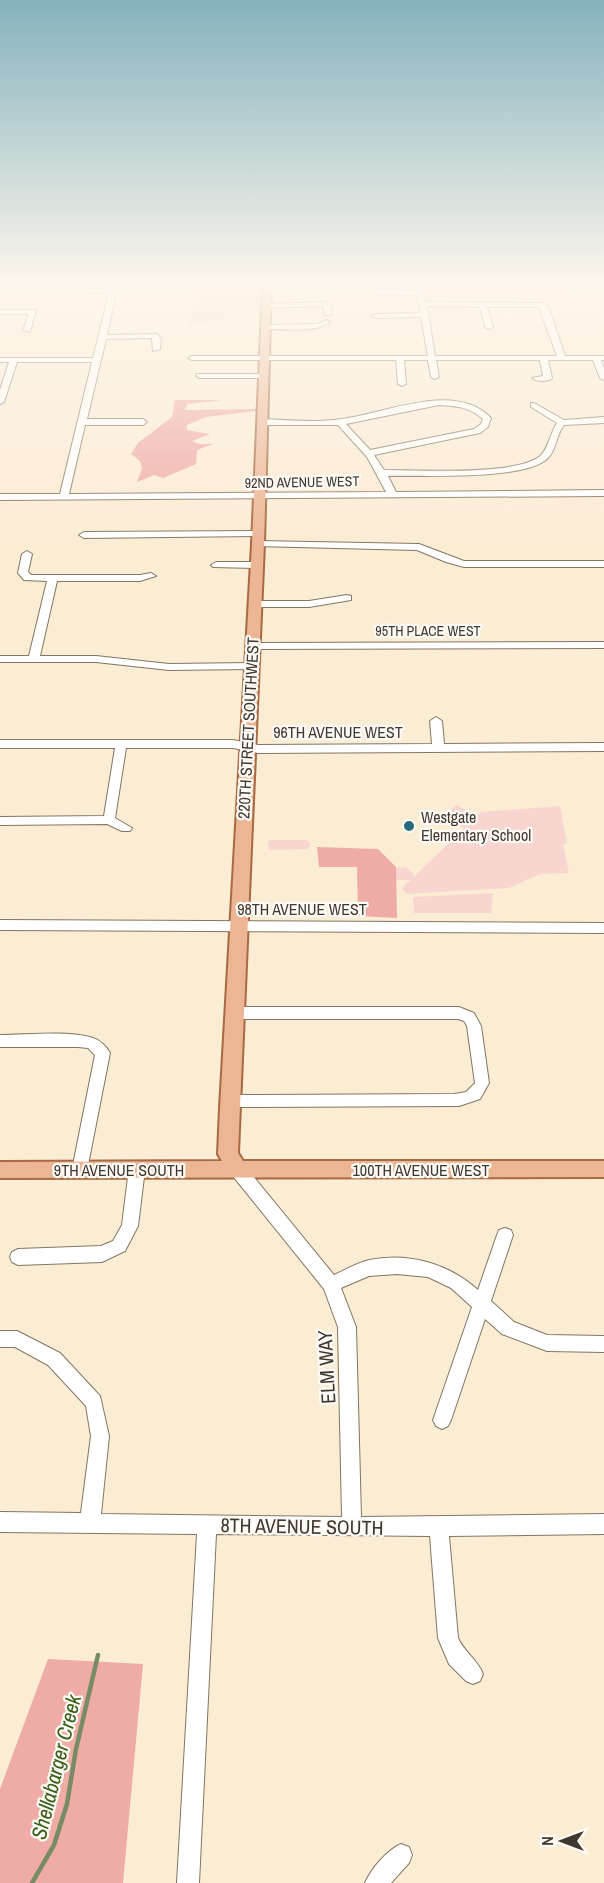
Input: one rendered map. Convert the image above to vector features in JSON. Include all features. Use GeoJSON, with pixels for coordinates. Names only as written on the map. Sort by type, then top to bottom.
{"type":"FeatureCollection","features":[{"type":"Feature","properties":{"kind":"main road","name":"220TH STREET SOUTHWEST"},"geometry":{"type":"LineString","coordinates":[[238,1170],[228,1154],[264,372]]}},
{"type":"Feature","properties":{"kind":"main road","name":"100TH AVENUE WEST"},"geometry":{"type":"LineString","coordinates":[[238,1170],[604,1169]]}},
{"type":"Feature","properties":{"kind":"main road","name":"9TH AVENUE SOUTH"},"geometry":{"type":"LineString","coordinates":[[0,1170],[238,1170]]}},
{"type":"Feature","properties":{"kind":"street"},"geometry":{"type":"LineString","coordinates":[[0,402],[10,372]]}},
{"type":"Feature","properties":{"kind":"street"},"geometry":{"type":"LineString","coordinates":[[64,496],[95,372]]}},
{"type":"Feature","properties":{"kind":"street"},"geometry":{"type":"LineString","coordinates":[[401,372],[402,384]]}},
{"type":"Feature","properties":{"kind":"street"},"geometry":{"type":"LineString","coordinates":[[434,372],[435,377]]}},
{"type":"Feature","properties":{"kind":"street"},"geometry":{"type":"LineString","coordinates":[[536,378],[548,378],[546,372]]}},
{"type":"Feature","properties":{"kind":"street"},"geometry":{"type":"LineString","coordinates":[[200,376],[264,376]]}},
{"type":"Feature","properties":{"kind":"street"},"geometry":{"type":"LineString","coordinates":[[262,422],[340,422],[376,410],[441,402],[457,403],[478,409],[487,418],[485,425],[477,431],[370,453]]}},
{"type":"Feature","properties":{"kind":"street"},"geometry":{"type":"LineString","coordinates":[[534,405],[562,423],[604,420]]}},
{"type":"Feature","properties":{"kind":"street"},"geometry":{"type":"LineString","coordinates":[[83,422],[143,422]]}},
{"type":"Feature","properties":{"kind":"street"},"geometry":{"type":"LineString","coordinates":[[340,422],[370,453],[384,473],[392,494]]}},
{"type":"Feature","properties":{"kind":"street"},"geometry":{"type":"LineString","coordinates":[[384,473],[485,470],[527,465],[544,457],[556,430],[562,423]]}},
{"type":"Feature","properties":{"kind":"street","name":"92ND AVENUE WEST"},"geometry":{"type":"LineString","coordinates":[[0,496],[604,493]]}},
{"type":"Feature","properties":{"kind":"street"},"geometry":{"type":"LineString","coordinates":[[84,535],[258,539],[418,547],[464,564],[604,564]]}},
{"type":"Feature","properties":{"kind":"street"},"geometry":{"type":"LineString","coordinates":[[27,554],[23,573],[25,576],[36,579],[151,576]]}},
{"type":"Feature","properties":{"kind":"street"},"geometry":{"type":"LineString","coordinates":[[216,565],[256,565]]}},
{"type":"Feature","properties":{"kind":"street"},"geometry":{"type":"LineString","coordinates":[[33,659],[52,579]]}},
{"type":"Feature","properties":{"kind":"street"},"geometry":{"type":"LineString","coordinates":[[254,604],[309,604],[348,598]]}},
{"type":"Feature","properties":{"kind":"street","name":"95TH PLACE WEST"},"geometry":{"type":"LineString","coordinates":[[252,646],[604,645]]}},
{"type":"Feature","properties":{"kind":"street"},"geometry":{"type":"LineString","coordinates":[[0,659],[96,659],[169,667],[251,666]]}},
{"type":"Feature","properties":{"kind":"street"},"geometry":{"type":"LineString","coordinates":[[436,721],[438,748]]}},
{"type":"Feature","properties":{"kind":"street","name":"96TH AVENUE WEST"},"geometry":{"type":"LineString","coordinates":[[0,744],[233,744],[273,749],[604,747]]}},
{"type":"Feature","properties":{"kind":"street"},"geometry":{"type":"LineString","coordinates":[[109,820],[121,744]]}},
{"type":"Feature","properties":{"kind":"street"},"geometry":{"type":"LineString","coordinates":[[0,821],[109,820],[126,828]]}},
{"type":"Feature","properties":{"kind":"street","name":"98TH AVENUE WEST"},"geometry":{"type":"LineString","coordinates":[[0,925],[604,928]]}},
{"type":"Feature","properties":{"kind":"street"},"geometry":{"type":"LineString","coordinates":[[230,1101],[454,1100],[472,1097],[480,1091],[482,1083],[476,1035],[469,1017],[449,1012],[234,1013]]}},
{"type":"Feature","properties":{"kind":"street"},"geometry":{"type":"LineString","coordinates":[[0,1041],[78,1041],[92,1043],[103,1053],[80,1170]]}},
{"type":"Feature","properties":{"kind":"street"},"geometry":{"type":"LineString","coordinates":[[18,1257],[102,1254],[119,1246],[130,1226],[137,1169]]}},
{"type":"Feature","properties":{"kind":"street","name":"ELM WAY"},"geometry":{"type":"LineString","coordinates":[[238,1170],[331,1284],[347,1327],[352,1527]]}},
{"type":"Feature","properties":{"kind":"street"},"geometry":{"type":"LineString","coordinates":[[442,1420],[505,1235]]}},
{"type":"Feature","properties":{"kind":"street"},"geometry":{"type":"LineString","coordinates":[[331,1284],[368,1268],[397,1266],[429,1269],[457,1282],[508,1328],[547,1343],[604,1344]]}},
{"type":"Feature","properties":{"kind":"street"},"geometry":{"type":"LineString","coordinates":[[0,1339],[17,1339],[54,1359],[94,1402],[100,1436],[90,1522]]}},
{"type":"Feature","properties":{"kind":"street","name":"8TH AVENUE SOUTH"},"geometry":{"type":"LineString","coordinates":[[0,1522],[352,1527],[604,1524]]}},
{"type":"Feature","properties":{"kind":"street"},"geometry":{"type":"LineString","coordinates":[[188,1883],[207,1525]]}},
{"type":"Feature","properties":{"kind":"street"},"geometry":{"type":"LineString","coordinates":[[439,1527],[448,1638],[456,1657],[473,1674]]}},
{"type":"Feature","properties":{"kind":"street"},"geometry":{"type":"LineString","coordinates":[[376,1883],[401,1855]]}},
{"type":"Feature","properties":{"kind":"shaded area"},"geometry":{"type":"Polygon","coordinates":[[[175,400],[223,400],[188,404],[184,410],[256,409],[256,411],[206,417],[187,425],[187,430],[210,434],[192,441],[199,444],[213,444],[197,450],[196,464],[163,478],[154,475],[137,482],[142,469],[140,461],[131,454],[138,443],[172,417],[175,400]]]}},
{"type":"Feature","properties":{"kind":"shaded area"},"geometry":{"type":"Polygon","coordinates":[[[456,805],[476,814],[471,822],[481,812],[560,806],[567,843],[563,844],[569,873],[540,874],[509,888],[406,894],[403,889],[405,884],[411,880],[397,880],[392,869],[406,867],[414,874],[413,878],[464,828],[443,817],[456,805]]]}},
{"type":"Feature","properties":{"kind":"shaded area"},"geometry":{"type":"Polygon","coordinates":[[[271,840],[307,840],[311,845],[307,849],[269,850],[268,842],[271,840]]]}},
{"type":"Feature","properties":{"kind":"shaded area"},"geometry":{"type":"Polygon","coordinates":[[[317,847],[378,849],[396,867],[397,918],[358,916],[357,867],[319,867],[317,847]]]}},
{"type":"Feature","properties":{"kind":"shaded area"},"geometry":{"type":"Polygon","coordinates":[[[493,893],[491,913],[414,913],[413,897],[493,893]]]}},
{"type":"Feature","properties":{"kind":"shaded area"},"geometry":{"type":"Polygon","coordinates":[[[48,1659],[143,1664],[123,1883],[0,1883],[0,1789],[48,1659]]]}},
{"type":"Feature","properties":{"kind":"waterway","name":"Shellabarger Creek"},"geometry":{"type":"LineString","coordinates":[[32,1883],[54,1845],[67,1804],[76,1749],[98,1655]]}},
{"type":"Feature","properties":{"kind":"place","name":"Westgate Elementary School"},"geometry":{"type":"Point","coordinates":[409,826]}}]}
